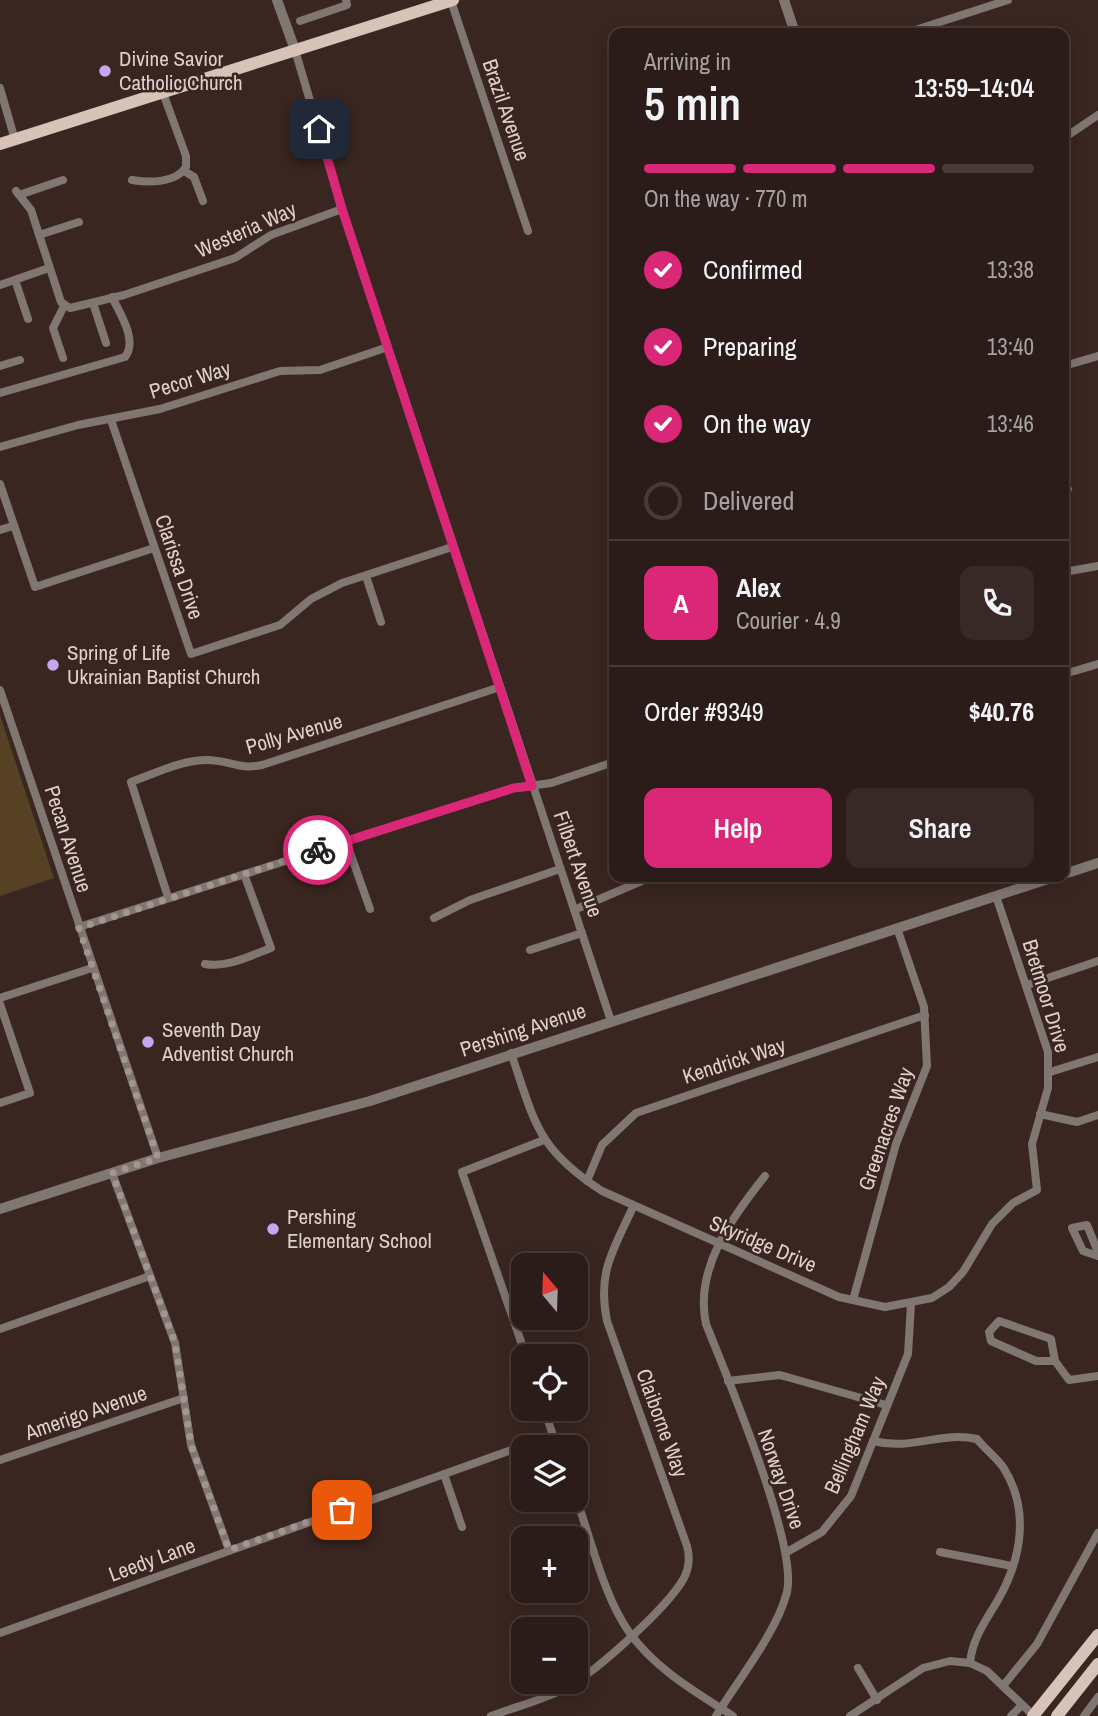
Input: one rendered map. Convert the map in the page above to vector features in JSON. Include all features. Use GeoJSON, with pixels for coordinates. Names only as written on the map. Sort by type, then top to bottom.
{"type":"FeatureCollection","features":[{"type":"Feature","properties":{"kind":"main road"},"geometry":{"type":"LineString","coordinates":[[0,145],[452,0]]}},
{"type":"Feature","properties":{"kind":"main road"},"geometry":{"type":"LineString","coordinates":[[1033,1716],[1098,1635]]}},
{"type":"Feature","properties":{"kind":"main road"},"geometry":{"type":"LineString","coordinates":[[1057,1716],[1098,1664]]}},
{"type":"Feature","properties":{"kind":"street","name":"Filbert Avenue"},"geometry":{"type":"LineString","coordinates":[[276,0],[295,50],[342,209],[611,1021]]}},
{"type":"Feature","properties":{"kind":"street"},"geometry":{"type":"LineString","coordinates":[[300,20],[348,5],[346,0]]}},
{"type":"Feature","properties":{"kind":"street","name":"Brazil Avenue"},"geometry":{"type":"LineString","coordinates":[[452,0],[528,231]]}},
{"type":"Feature","properties":{"kind":"street"},"geometry":{"type":"LineString","coordinates":[[784,0],[793,28]]}},
{"type":"Feature","properties":{"kind":"street"},"geometry":{"type":"LineString","coordinates":[[921,28],[1008,0]]}},
{"type":"Feature","properties":{"kind":"street"},"geometry":{"type":"LineString","coordinates":[[0,88],[15,140]]}},
{"type":"Feature","properties":{"kind":"street"},"geometry":{"type":"LineString","coordinates":[[163,93],[186,156],[184,171]]}},
{"type":"Feature","properties":{"kind":"street"},"geometry":{"type":"LineString","coordinates":[[1069,135],[1098,115]]}},
{"type":"Feature","properties":{"kind":"street"},"geometry":{"type":"LineString","coordinates":[[132,180],[150,183],[184,171]]}},
{"type":"Feature","properties":{"kind":"street"},"geometry":{"type":"LineString","coordinates":[[184,171],[194,177],[203,201]]}},
{"type":"Feature","properties":{"kind":"street"},"geometry":{"type":"LineString","coordinates":[[63,180],[17,193],[31,210],[64,306],[53,328],[63,358]]}},
{"type":"Feature","properties":{"kind":"street","name":"Westeria Way"},"geometry":{"type":"LineString","coordinates":[[64,306],[93,303],[124,295],[235,258],[271,235],[342,209]]}},
{"type":"Feature","properties":{"kind":"street"},"geometry":{"type":"LineString","coordinates":[[39,235],[79,222]]}},
{"type":"Feature","properties":{"kind":"street"},"geometry":{"type":"LineString","coordinates":[[0,285],[49,268]]}},
{"type":"Feature","properties":{"kind":"street"},"geometry":{"type":"LineString","coordinates":[[15,280],[28,319]]}},
{"type":"Feature","properties":{"kind":"street"},"geometry":{"type":"LineString","coordinates":[[0,393],[125,357],[130,351],[130,338],[112,298]]}},
{"type":"Feature","properties":{"kind":"street"},"geometry":{"type":"LineString","coordinates":[[93,303],[106,343]]}},
{"type":"Feature","properties":{"kind":"street","name":"Pecor Way"},"geometry":{"type":"LineString","coordinates":[[0,447],[78,425],[160,409],[280,371],[320,370],[388,347]]}},
{"type":"Feature","properties":{"kind":"street"},"geometry":{"type":"LineString","coordinates":[[1069,365],[1098,356]]}},
{"type":"Feature","properties":{"kind":"street"},"geometry":{"type":"LineString","coordinates":[[0,366],[20,360]]}},
{"type":"Feature","properties":{"kind":"street","name":"Clarissa Drive"},"geometry":{"type":"LineString","coordinates":[[111,420],[191,654],[280,625],[326,590],[453,547]]}},
{"type":"Feature","properties":{"kind":"street"},"geometry":{"type":"LineString","coordinates":[[0,484],[35,587],[154,548]]}},
{"type":"Feature","properties":{"kind":"street"},"geometry":{"type":"LineString","coordinates":[[0,530],[13,526]]}},
{"type":"Feature","properties":{"kind":"street"},"geometry":{"type":"LineString","coordinates":[[1069,571],[1098,566]]}},
{"type":"Feature","properties":{"kind":"street"},"geometry":{"type":"LineString","coordinates":[[366,576],[381,622]]}},
{"type":"Feature","properties":{"kind":"street"},"geometry":{"type":"LineString","coordinates":[[1069,672],[1098,663]]}},
{"type":"Feature","properties":{"kind":"street","name":"Polly Avenue"},"geometry":{"type":"LineString","coordinates":[[168,897],[131,782],[201,760],[221,761],[240,768],[262,765],[500,687]]}},
{"type":"Feature","properties":{"kind":"street","name":"Pecan Avenue"},"geometry":{"type":"LineString","coordinates":[[0,690],[158,1158]]}},
{"type":"Feature","properties":{"kind":"street"},"geometry":{"type":"LineString","coordinates":[[79,928],[168,897],[514,788],[551,783],[609,764]]}},
{"type":"Feature","properties":{"kind":"street"},"geometry":{"type":"LineString","coordinates":[[346,841],[370,909]]}},
{"type":"Feature","properties":{"kind":"street"},"geometry":{"type":"LineString","coordinates":[[1069,870],[1098,863]]}},
{"type":"Feature","properties":{"kind":"street"},"geometry":{"type":"LineString","coordinates":[[434,918],[470,900],[560,869]]}},
{"type":"Feature","properties":{"kind":"street"},"geometry":{"type":"LineString","coordinates":[[205,964],[218,966],[233,963],[271,948],[244,874]]}},
{"type":"Feature","properties":{"kind":"street"},"geometry":{"type":"LineString","coordinates":[[574,910],[639,882]]}},
{"type":"Feature","properties":{"kind":"street","name":"Pershing Avenue"},"geometry":{"type":"LineString","coordinates":[[0,1209],[158,1158],[370,1101],[1039,882]]}},
{"type":"Feature","properties":{"kind":"street","name":"Bretmoor Drive"},"geometry":{"type":"LineString","coordinates":[[996,896],[1047,1045],[1050,1072],[1031,1158],[1037,1189]]}},
{"type":"Feature","properties":{"kind":"street","name":"Greenacres Way"},"geometry":{"type":"LineString","coordinates":[[853,1300],[896,1144],[927,1066],[925,1015],[897,928]]}},
{"type":"Feature","properties":{"kind":"street"},"geometry":{"type":"LineString","coordinates":[[530,950],[582,933]]}},
{"type":"Feature","properties":{"kind":"street"},"geometry":{"type":"LineString","coordinates":[[1027,985],[1098,961]]}},
{"type":"Feature","properties":{"kind":"street"},"geometry":{"type":"LineString","coordinates":[[0,998],[92,968]]}},
{"type":"Feature","properties":{"kind":"street"},"geometry":{"type":"LineString","coordinates":[[0,1004],[30,1093],[0,1103]]}},
{"type":"Feature","properties":{"kind":"street","name":"Kendrick Way"},"geometry":{"type":"LineString","coordinates":[[587,1181],[602,1145],[636,1113],[925,1015]]}},
{"type":"Feature","properties":{"kind":"street","name":"Skyridge Drive"},"geometry":{"type":"LineString","coordinates":[[511,1053],[544,1140],[564,1164],[587,1181],[633,1207],[839,1297],[886,1307],[932,1298],[949,1287],[963,1272],[992,1224],[1013,1203],[1037,1189]]}},
{"type":"Feature","properties":{"kind":"street"},"geometry":{"type":"LineString","coordinates":[[1050,1072],[1098,1057]]}},
{"type":"Feature","properties":{"kind":"street"},"geometry":{"type":"LineString","coordinates":[[1040,1114],[1077,1122],[1098,1115]]}},
{"type":"Feature","properties":{"kind":"street"},"geometry":{"type":"LineString","coordinates":[[522,1344],[462,1172],[544,1140]]}},
{"type":"Feature","properties":{"kind":"street"},"geometry":{"type":"LineString","coordinates":[[112,1173],[175,1343],[191,1445],[229,1550]]}},
{"type":"Feature","properties":{"kind":"street","name":"Norway Drive"},"geometry":{"type":"LineString","coordinates":[[718,1712],[783,1603],[789,1570],[787,1552],[703,1306],[703,1288],[720,1245],[738,1210],[765,1176]]}},
{"type":"Feature","properties":{"kind":"street","name":"Claiborne Way"},"geometry":{"type":"LineString","coordinates":[[491,1716],[578,1681],[632,1636],[679,1586],[688,1564],[687,1546],[601,1298],[604,1273],[633,1207]]}},
{"type":"Feature","properties":{"kind":"street"},"geometry":{"type":"LineString","coordinates":[[0,1329],[150,1276]]}},
{"type":"Feature","properties":{"kind":"street","name":"Bellingham Way"},"geometry":{"type":"LineString","coordinates":[[787,1552],[822,1532],[841,1511],[859,1479],[908,1354],[911,1304]]}},
{"type":"Feature","properties":{"kind":"street"},"geometry":{"type":"LineString","coordinates":[[1055,1361],[1036,1361],[991,1341],[989,1332],[999,1321],[1051,1339],[1055,1361],[1069,1380],[1098,1377]]}},
{"type":"Feature","properties":{"kind":"street"},"geometry":{"type":"LineString","coordinates":[[728,1381],[780,1375],[886,1405]]}},
{"type":"Feature","properties":{"kind":"street","name":"Amerigo Avenue"},"geometry":{"type":"LineString","coordinates":[[0,1460],[184,1398]]}},
{"type":"Feature","properties":{"kind":"street"},"geometry":{"type":"LineString","coordinates":[[548,1421],[553,1435]]}},
{"type":"Feature","properties":{"kind":"street"},"geometry":{"type":"LineString","coordinates":[[873,1441],[892,1446],[917,1445],[947,1437],[977,1440],[1002,1465],[1021,1505],[1019,1544],[1012,1566],[999,1597],[974,1641],[970,1663]]}},
{"type":"Feature","properties":{"kind":"street","name":"Leedy Lane"},"geometry":{"type":"LineString","coordinates":[[0,1633],[511,1450]]}},
{"type":"Feature","properties":{"kind":"street"},"geometry":{"type":"LineString","coordinates":[[444,1474],[462,1527]]}},
{"type":"Feature","properties":{"kind":"street"},"geometry":{"type":"LineString","coordinates":[[581,1512],[617,1610],[632,1636],[673,1676],[718,1712],[733,1716]]}},
{"type":"Feature","properties":{"kind":"street"},"geometry":{"type":"LineString","coordinates":[[1003,1686],[1037,1644],[1098,1533]]}},
{"type":"Feature","properties":{"kind":"street"},"geometry":{"type":"LineString","coordinates":[[940,1552],[1012,1566]]}},
{"type":"Feature","properties":{"kind":"street"},"geometry":{"type":"LineString","coordinates":[[850,1716],[930,1665],[950,1661],[970,1663],[987,1671],[1033,1716]]}},
{"type":"Feature","properties":{"kind":"street"},"geometry":{"type":"LineString","coordinates":[[858,1668],[877,1700]]}},
{"type":"Feature","properties":{"kind":"street"},"geometry":{"type":"LineString","coordinates":[[1084,1716],[1098,1697]]}},
{"type":"Feature","properties":{"kind":"street"},"geometry":{"type":"LineString","coordinates":[[1011,1716],[1022,1705]]}},
{"type":"Feature","properties":{"kind":"street"},"geometry":{"type":"LineString","coordinates":[[519,1706],[522,1716]]}},
{"type":"Feature","properties":{"kind":"shaded area"},"geometry":{"type":"Polygon","coordinates":[[[0,715],[54,878],[0,896],[0,715]]]}},
{"type":"Feature","properties":{"kind":"way so far"},"geometry":{"type":"LineString","coordinates":[[318,850],[79,928],[158,1158],[112,1173],[175,1343],[191,1445],[229,1550],[342,1510]]}},
{"type":"Feature","properties":{"kind":"place","name":"Divine Savior Catholic Church"},"geometry":{"type":"Point","coordinates":[105,71]}},
{"type":"Feature","properties":{"kind":"place","name":"Spring of Life Ukrainian Baptist Church"},"geometry":{"type":"Point","coordinates":[53,665]}},
{"type":"Feature","properties":{"kind":"place","name":"Seventh Day Adventist Church"},"geometry":{"type":"Point","coordinates":[148,1042]}},
{"type":"Feature","properties":{"kind":"place","name":"Pershing Elementary School"},"geometry":{"type":"Point","coordinates":[273,1229]}},
{"type":"Feature","properties":{"kind":"route"},"geometry":{"type":"LineString","coordinates":[[318,850],[514,788],[532,786],[342,209],[319,129]]}}]}
